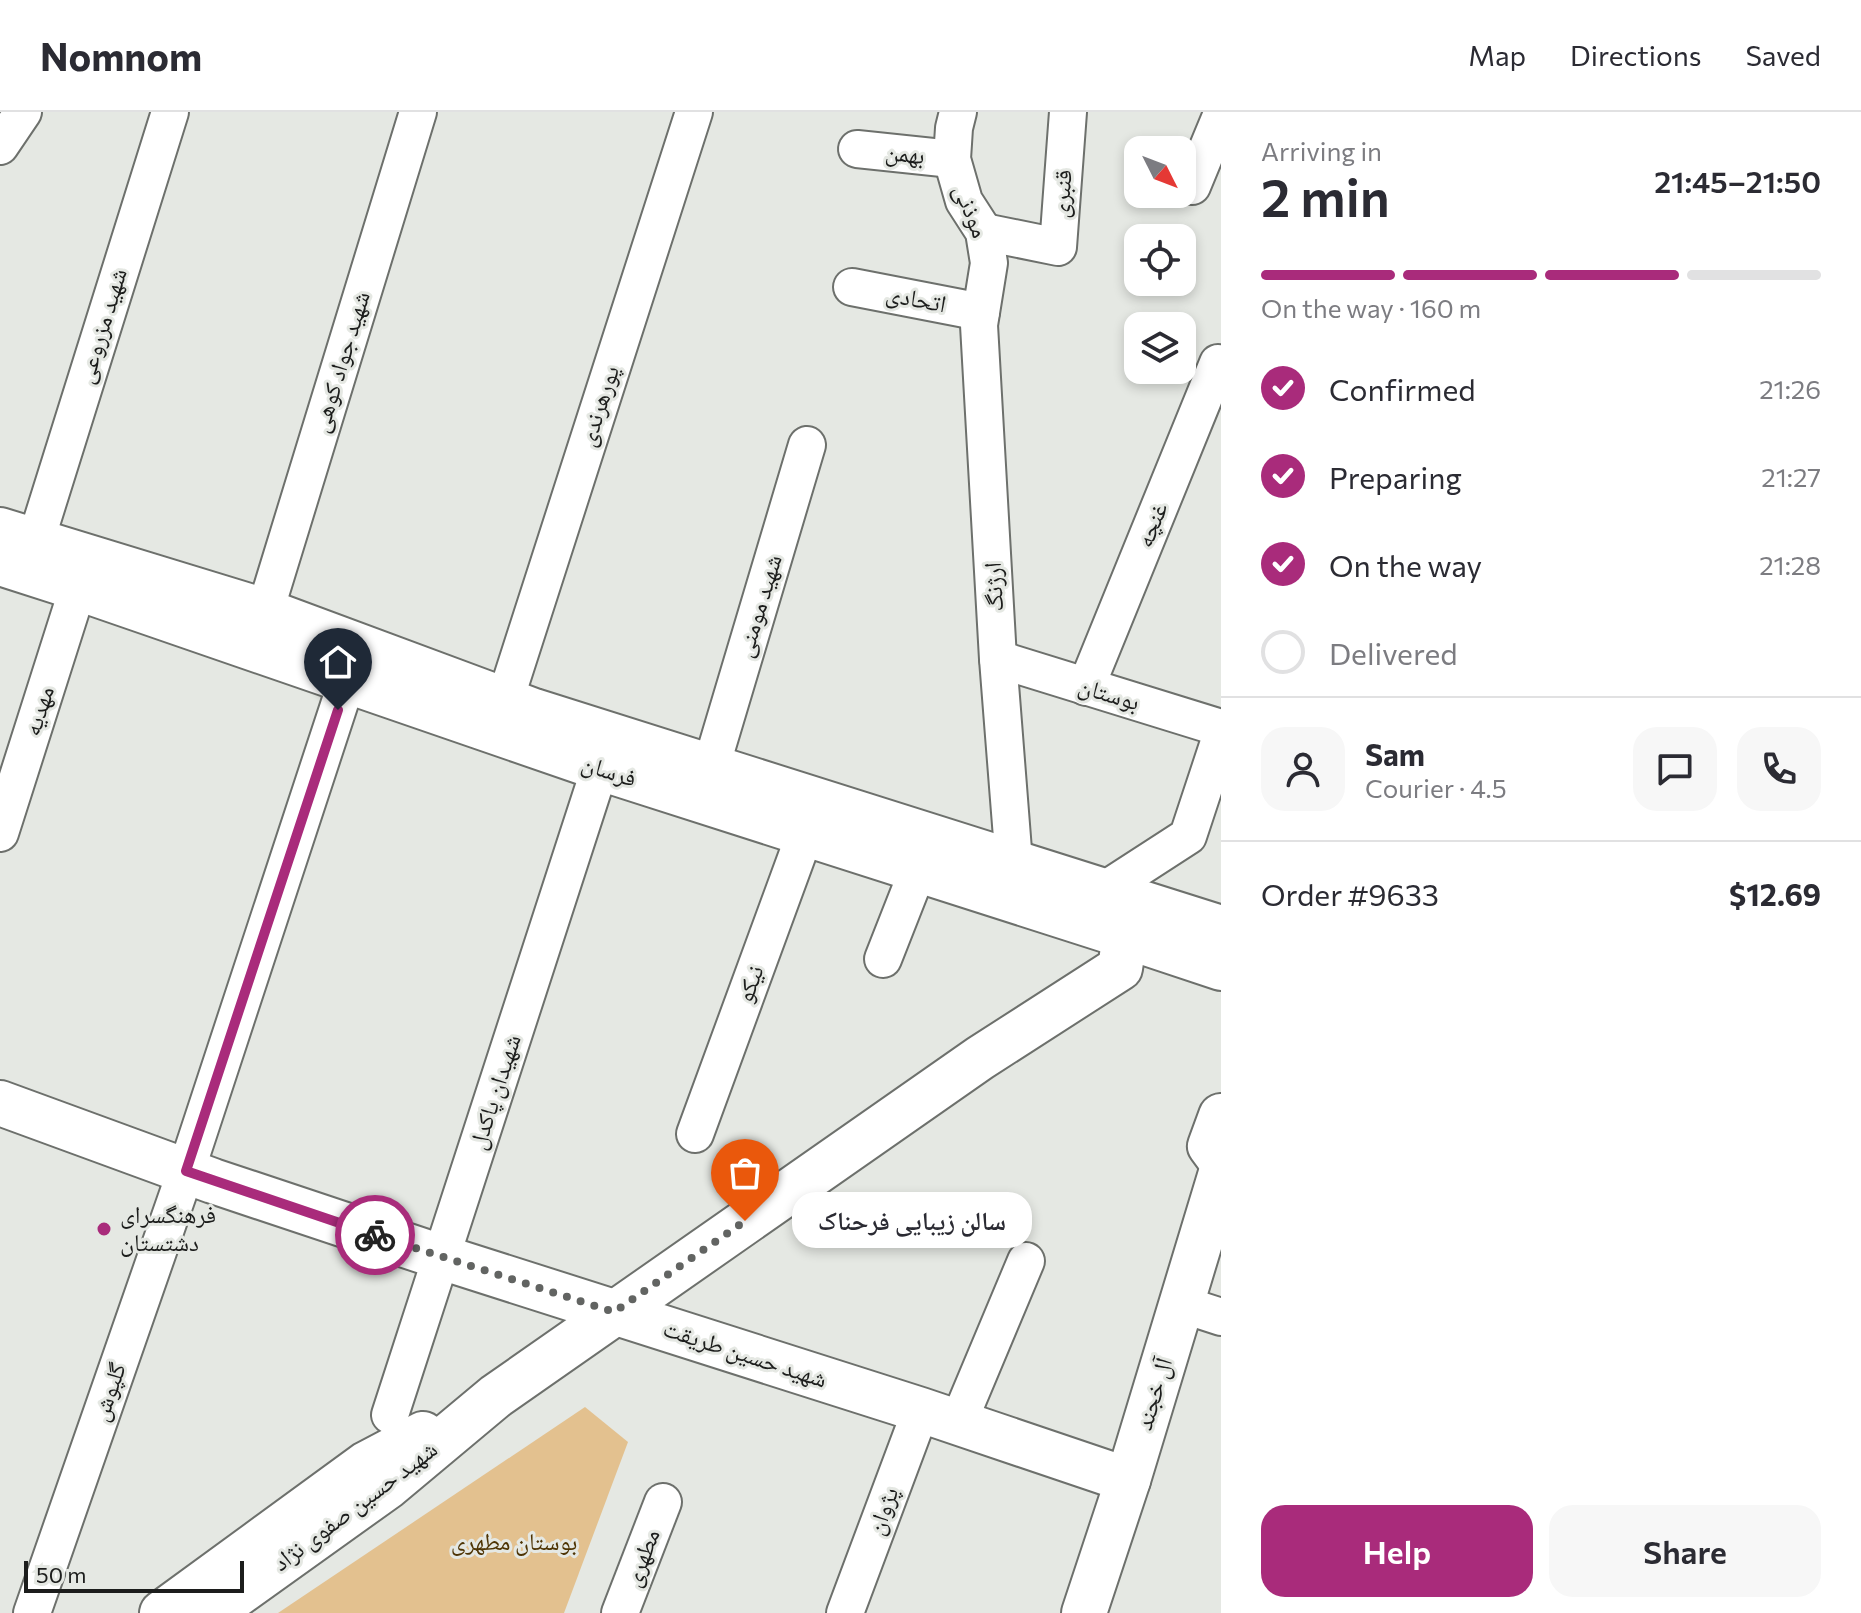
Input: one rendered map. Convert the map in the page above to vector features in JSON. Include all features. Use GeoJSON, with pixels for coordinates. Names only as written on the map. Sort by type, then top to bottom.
{"type":"FeatureCollection","features":[{"type":"Feature","properties":{"kind":"street"},"geometry":{"type":"LineString","coordinates":[[0,146],[23,112]]}},
{"type":"Feature","properties":{"kind":"street","name":"شهید مزروعی"},"geometry":{"type":"LineString","coordinates":[[12,544],[170,112]]}},
{"type":"Feature","properties":{"kind":"street","name":"شهید جواد کوهی"},"geometry":{"type":"LineString","coordinates":[[259,630],[418,112]]}},
{"type":"Feature","properties":{"kind":"street","name":"پورهرندی"},"geometry":{"type":"LineString","coordinates":[[505,700],[694,112]]}},
{"type":"Feature","properties":{"kind":"street","name":"موذنی"},"geometry":{"type":"LineString","coordinates":[[958,112],[952,159],[964,201],[984,232],[989,263],[981,312]]}},
{"type":"Feature","properties":{"kind":"street","name":"قنبری"},"geometry":{"type":"LineString","coordinates":[[984,232],[1058,247],[1068,112]]}},
{"type":"Feature","properties":{"kind":"street"},"geometry":{"type":"LineString","coordinates":[[1196,176],[1221,116]]}},
{"type":"Feature","properties":{"kind":"street","name":"بهمن"},"geometry":{"type":"LineString","coordinates":[[857,149],[952,159]]}},
{"type":"Feature","properties":{"kind":"street","name":"اتحادی"},"geometry":{"type":"LineString","coordinates":[[852,287],[981,312]]}},
{"type":"Feature","properties":{"kind":"street","name":"ارژنگ"},"geometry":{"type":"LineString","coordinates":[[981,312],[979,325],[998,659],[1006,880]]}},
{"type":"Feature","properties":{"kind":"street","name":"غنچه"},"geometry":{"type":"LineString","coordinates":[[1086,687],[1218,363]]}},
{"type":"Feature","properties":{"kind":"street","name":"شهید مومنی"},"geometry":{"type":"LineString","coordinates":[[711,767],[807,445]]}},
{"type":"Feature","properties":{"kind":"street","name":"فرسان"},"geometry":{"type":"LineString","coordinates":[[12,544],[78,588],[259,630],[505,700],[711,767],[1006,880],[1122,909],[1221,928]]}},
{"type":"Feature","properties":{"kind":"street","name":"فرسان"},"geometry":{"type":"LineString","coordinates":[[12,544],[259,630],[347,681],[600,768],[918,870],[1006,880]]}},
{"type":"Feature","properties":{"kind":"street","name":"مهدیه"},"geometry":{"type":"LineString","coordinates":[[0,833],[78,588]]}},
{"type":"Feature","properties":{"kind":"street","name":"بوستان"},"geometry":{"type":"LineString","coordinates":[[998,659],[1221,728]]}},
{"type":"Feature","properties":{"kind":"street","name":"گلپوش"},"geometry":{"type":"LineString","coordinates":[[32,1613],[186,1171],[347,681]]}},
{"type":"Feature","properties":{"kind":"street"},"geometry":{"type":"LineString","coordinates":[[1122,909],[1188,836],[1221,736]]}},
{"type":"Feature","properties":{"kind":"street","name":"شهیدان پاکدل"},"geometry":{"type":"LineString","coordinates":[[390,1415],[600,768]]}},
{"type":"Feature","properties":{"kind":"street","name":"نیکو"},"geometry":{"type":"LineString","coordinates":[[695,1134],[805,834]]}},
{"type":"Feature","properties":{"kind":"street"},"geometry":{"type":"LineString","coordinates":[[883,959],[918,870]]}},
{"type":"Feature","properties":{"kind":"street","name":"فرسان"},"geometry":{"type":"LineString","coordinates":[[1122,909],[1221,968]]}},
{"type":"Feature","properties":{"kind":"street","name":"شهید حسین صفوی نژاد"},"geometry":{"type":"LineString","coordinates":[[212,1613],[387,1487],[496,1396],[614,1312],[980,1058],[1120,968],[1122,909]]}},
{"type":"Feature","properties":{"kind":"street","name":"شهید حسین طریقت"},"geometry":{"type":"LineString","coordinates":[[0,1103],[186,1171],[441,1257],[939,1416],[1128,1480]]}},
{"type":"Feature","properties":{"kind":"street"},"geometry":{"type":"LineString","coordinates":[[1221,1116],[1210,1146],[1221,1161]]}},
{"type":"Feature","properties":{"kind":"street","name":"آل خجند"},"geometry":{"type":"LineString","coordinates":[[1084,1613],[1128,1480],[1201,1310],[1221,1173]]}},
{"type":"Feature","properties":{"kind":"street","name":"پژوان"},"geometry":{"type":"LineString","coordinates":[[845,1613],[939,1416],[1026,1261]]}},
{"type":"Feature","properties":{"kind":"street","name":"شهید حسین صفوی نژاد"},"geometry":{"type":"LineString","coordinates":[[162,1613],[366,1464],[496,1396]]}},
{"type":"Feature","properties":{"kind":"street","name":"مطهری"},"geometry":{"type":"LineString","coordinates":[[620,1613],[663,1502]]}},
{"type":"Feature","properties":{"kind":"green space","name":"بوستان مطهری"},"geometry":{"type":"Polygon","coordinates":[[[585,1407],[628,1442],[564,1613],[278,1613],[585,1407]]]}},
{"type":"Feature","properties":{"kind":"way so far"},"geometry":{"type":"LineString","coordinates":[[375,1235],[614,1312],[745,1221]]}},
{"type":"Feature","properties":{"kind":"place","name":"سالن زیبایی فرحناک"},"geometry":{"type":"Point","coordinates":[745,1221]}},
{"type":"Feature","properties":{"kind":"place","name":"فرهنگسرای دشتستان"},"geometry":{"type":"Point","coordinates":[104,1229]}},
{"type":"Feature","properties":{"kind":"route"},"geometry":{"type":"LineString","coordinates":[[338,710],[186,1171],[375,1235]]}}]}
